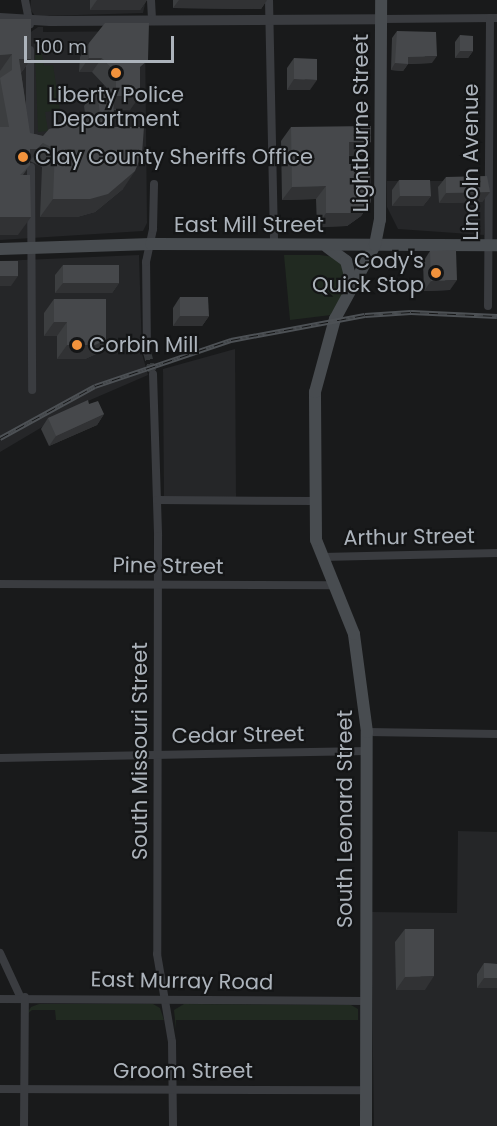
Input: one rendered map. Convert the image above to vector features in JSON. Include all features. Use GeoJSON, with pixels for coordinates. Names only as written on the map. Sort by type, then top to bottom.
{"type":"FeatureCollection","features":[{"type":"Feature","properties":{"kind":"main road","name":"Lightburne Street"},"geometry":{"type":"LineString","coordinates":[[375,245],[381,220],[381,0]]}},
{"type":"Feature","properties":{"kind":"main road","name":"East Mill Street"},"geometry":{"type":"LineString","coordinates":[[0,249],[151,244],[493,245]]}},
{"type":"Feature","properties":{"kind":"main road"},"geometry":{"type":"LineString","coordinates":[[323,245],[345,261],[353,287]]}},
{"type":"Feature","properties":{"kind":"main road","name":"South Leonard Street"},"geometry":{"type":"LineString","coordinates":[[366,1126],[367,732],[354,634],[316,540],[315,392],[335,319],[375,245]]}},
{"type":"Feature","properties":{"kind":"street"},"geometry":{"type":"LineString","coordinates":[[25,0],[29,19],[30,148]]}},
{"type":"Feature","properties":{"kind":"street"},"geometry":{"type":"LineString","coordinates":[[151,0],[152,21]]}},
{"type":"Feature","properties":{"kind":"street"},"geometry":{"type":"LineString","coordinates":[[269,0],[274,246]]}},
{"type":"Feature","properties":{"kind":"street"},"geometry":{"type":"LineString","coordinates":[[0,18],[152,21],[494,18]]}},
{"type":"Feature","properties":{"kind":"street","name":"Lincoln Avenue"},"geometry":{"type":"LineString","coordinates":[[488,306],[493,245],[494,18]]}},
{"type":"Feature","properties":{"kind":"street"},"geometry":{"type":"LineString","coordinates":[[31,167],[32,390]]}},
{"type":"Feature","properties":{"kind":"street"},"geometry":{"type":"LineString","coordinates":[[147,352],[146,262],[151,244],[154,183]]}},
{"type":"Feature","properties":{"kind":"street","name":"South Missouri Street"},"geometry":{"type":"LineString","coordinates":[[153,374],[158,582],[157,954],[170,1021],[174,1088],[173,1126]]}},
{"type":"Feature","properties":{"kind":"street"},"geometry":{"type":"LineString","coordinates":[[157,500],[316,501]]}},
{"type":"Feature","properties":{"kind":"street","name":"Arthur Street"},"geometry":{"type":"LineString","coordinates":[[322,557],[497,554]]}},
{"type":"Feature","properties":{"kind":"street","name":"Pine Street"},"geometry":{"type":"LineString","coordinates":[[0,584],[158,582],[336,585]]}},
{"type":"Feature","properties":{"kind":"street"},"geometry":{"type":"LineString","coordinates":[[367,732],[497,734]]}},
{"type":"Feature","properties":{"kind":"street","name":"Cedar Street"},"geometry":{"type":"LineString","coordinates":[[0,758],[159,753],[368,751]]}},
{"type":"Feature","properties":{"kind":"street"},"geometry":{"type":"LineString","coordinates":[[0,953],[22,996],[24,1126]]}},
{"type":"Feature","properties":{"kind":"street","name":"East Murray Road"},"geometry":{"type":"LineString","coordinates":[[0,999],[22,996],[365,1001]]}},
{"type":"Feature","properties":{"kind":"street","name":"Groom Street"},"geometry":{"type":"LineString","coordinates":[[0,1089],[366,1090]]}},
{"type":"Feature","properties":{"kind":"shaded area"},"geometry":{"type":"Polygon","coordinates":[[[31,0],[146,0],[143,13],[35,16],[30,9],[31,0]]]}},
{"type":"Feature","properties":{"kind":"shaded area"},"geometry":{"type":"Polygon","coordinates":[[[38,27],[43,27],[43,32],[145,31],[147,223],[143,231],[0,240],[0,31],[28,34],[38,27]]]}},
{"type":"Feature","properties":{"kind":"shaded area"},"geometry":{"type":"Polygon","coordinates":[[[41,50],[44,66],[53,65],[60,110],[45,112],[48,131],[38,132],[35,51],[41,50]]]}},
{"type":"Feature","properties":{"kind":"shaded area"},"geometry":{"type":"Polygon","coordinates":[[[387,181],[487,181],[484,235],[398,229],[387,207],[387,181]]]}},
{"type":"Feature","properties":{"kind":"shaded area"},"geometry":{"type":"Polygon","coordinates":[[[139,255],[142,354],[148,375],[81,404],[0,452],[0,261],[139,255]]]}},
{"type":"Feature","properties":{"kind":"shaded area"},"geometry":{"type":"Polygon","coordinates":[[[284,255],[334,257],[342,265],[346,287],[331,315],[290,320],[284,255]]]}},
{"type":"Feature","properties":{"kind":"shaded area"},"geometry":{"type":"Polygon","coordinates":[[[235,349],[236,497],[164,497],[163,369],[235,349]]]}},
{"type":"Feature","properties":{"kind":"shaded area"},"geometry":{"type":"Polygon","coordinates":[[[458,831],[497,832],[497,1126],[374,1126],[371,912],[457,913],[458,831]]]}},
{"type":"Feature","properties":{"kind":"shaded area"},"geometry":{"type":"Polygon","coordinates":[[[39,1004],[153,1004],[160,1008],[164,1020],[56,1020],[55,1010],[32,1010],[27,1014],[31,1007],[39,1004]]]}},
{"type":"Feature","properties":{"kind":"shaded area"},"geometry":{"type":"Polygon","coordinates":[[[184,1004],[351,1005],[358,1009],[358,1020],[176,1020],[176,1029],[174,1010],[184,1004]]]}},
{"type":"Feature","properties":{"kind":"building"},"geometry":{"type":"Polygon","coordinates":[[[0,19],[31,19],[31,59],[19,59],[30,133],[43,136],[49,129],[80,120],[101,124],[97,88],[114,89],[113,127],[144,127],[142,154],[135,171],[108,194],[90,199],[53,199],[55,149],[43,143],[37,149],[30,149],[30,165],[20,175],[30,175],[31,217],[0,217],[0,127],[9,127],[0,78],[12,70],[12,54],[0,55],[0,19]]]}},
{"type":"Feature","properties":{"kind":"building","name":"Liberty Police Department"},"geometry":{"type":"Polygon","coordinates":[[[105,23],[149,23],[148,60],[140,67],[140,96],[116,96],[116,73],[102,58],[89,58],[89,43],[105,23]]]}},
{"type":"Feature","properties":{"kind":"building"},"geometry":{"type":"Polygon","coordinates":[[[397,31],[436,32],[437,56],[408,57],[408,64],[395,63],[397,31]]]}},
{"type":"Feature","properties":{"kind":"building"},"geometry":{"type":"Polygon","coordinates":[[[460,35],[473,36],[473,51],[460,51],[460,35]]]}},
{"type":"Feature","properties":{"kind":"building"},"geometry":{"type":"Polygon","coordinates":[[[294,58],[317,59],[317,80],[294,79],[294,58]]]}},
{"type":"Feature","properties":{"kind":"building"},"geometry":{"type":"Polygon","coordinates":[[[371,126],[371,142],[349,142],[349,164],[370,164],[371,202],[357,213],[326,213],[326,186],[292,187],[291,127],[371,126]]]}},
{"type":"Feature","properties":{"kind":"building"},"geometry":{"type":"Polygon","coordinates":[[[487,176],[490,192],[446,193],[446,177],[487,176]]]}},
{"type":"Feature","properties":{"kind":"building"},"geometry":{"type":"Polygon","coordinates":[[[399,180],[430,180],[431,196],[400,196],[399,180]]]}},
{"type":"Feature","properties":{"kind":"building"},"geometry":{"type":"Polygon","coordinates":[[[456,250],[457,280],[431,281],[430,251],[456,250]]]}},
{"type":"Feature","properties":{"kind":"building"},"geometry":{"type":"Polygon","coordinates":[[[0,261],[18,261],[18,276],[0,276],[0,261]]]}},
{"type":"Feature","properties":{"kind":"building"},"geometry":{"type":"Polygon","coordinates":[[[63,265],[119,265],[119,283],[63,283],[63,265]]]}},
{"type":"Feature","properties":{"kind":"building"},"geometry":{"type":"Polygon","coordinates":[[[180,297],[208,297],[209,316],[180,316],[180,297]]]}},
{"type":"Feature","properties":{"kind":"building"},"geometry":{"type":"Polygon","coordinates":[[[54,299],[106,299],[106,340],[95,345],[67,345],[67,322],[54,322],[54,299]]]}},
{"type":"Feature","properties":{"kind":"building"},"geometry":{"type":"Polygon","coordinates":[[[88,400],[89,404],[98,401],[104,414],[56,436],[48,418],[88,400]]]}},
{"type":"Feature","properties":{"kind":"building"},"geometry":{"type":"Polygon","coordinates":[[[405,929],[434,929],[434,976],[405,977],[405,929]]]}},
{"type":"Feature","properties":{"kind":"building"},"geometry":{"type":"Polygon","coordinates":[[[484,963],[497,964],[497,978],[484,978],[484,963]]]}},
{"type":"Feature","properties":{"kind":"tunnel"},"geometry":{"type":"LineString","coordinates":[[147,352],[153,374]]}},
{"type":"Feature","properties":{"kind":"railway"},"geometry":{"type":"LineString","coordinates":[[0,438],[95,386],[231,340],[365,315],[411,312],[497,316]]}},
{"type":"Feature","properties":{"kind":"place","name":"Liberty Police Department"},"geometry":{"type":"Point","coordinates":[116,73]}},
{"type":"Feature","properties":{"kind":"place","name":"Clay County Sheriffs Office"},"geometry":{"type":"Point","coordinates":[23,157]}},
{"type":"Feature","properties":{"kind":"place","name":"Cody's Quick Stop"},"geometry":{"type":"Point","coordinates":[436,273]}},
{"type":"Feature","properties":{"kind":"place","name":"Corbin Mill"},"geometry":{"type":"Point","coordinates":[77,345]}}]}
